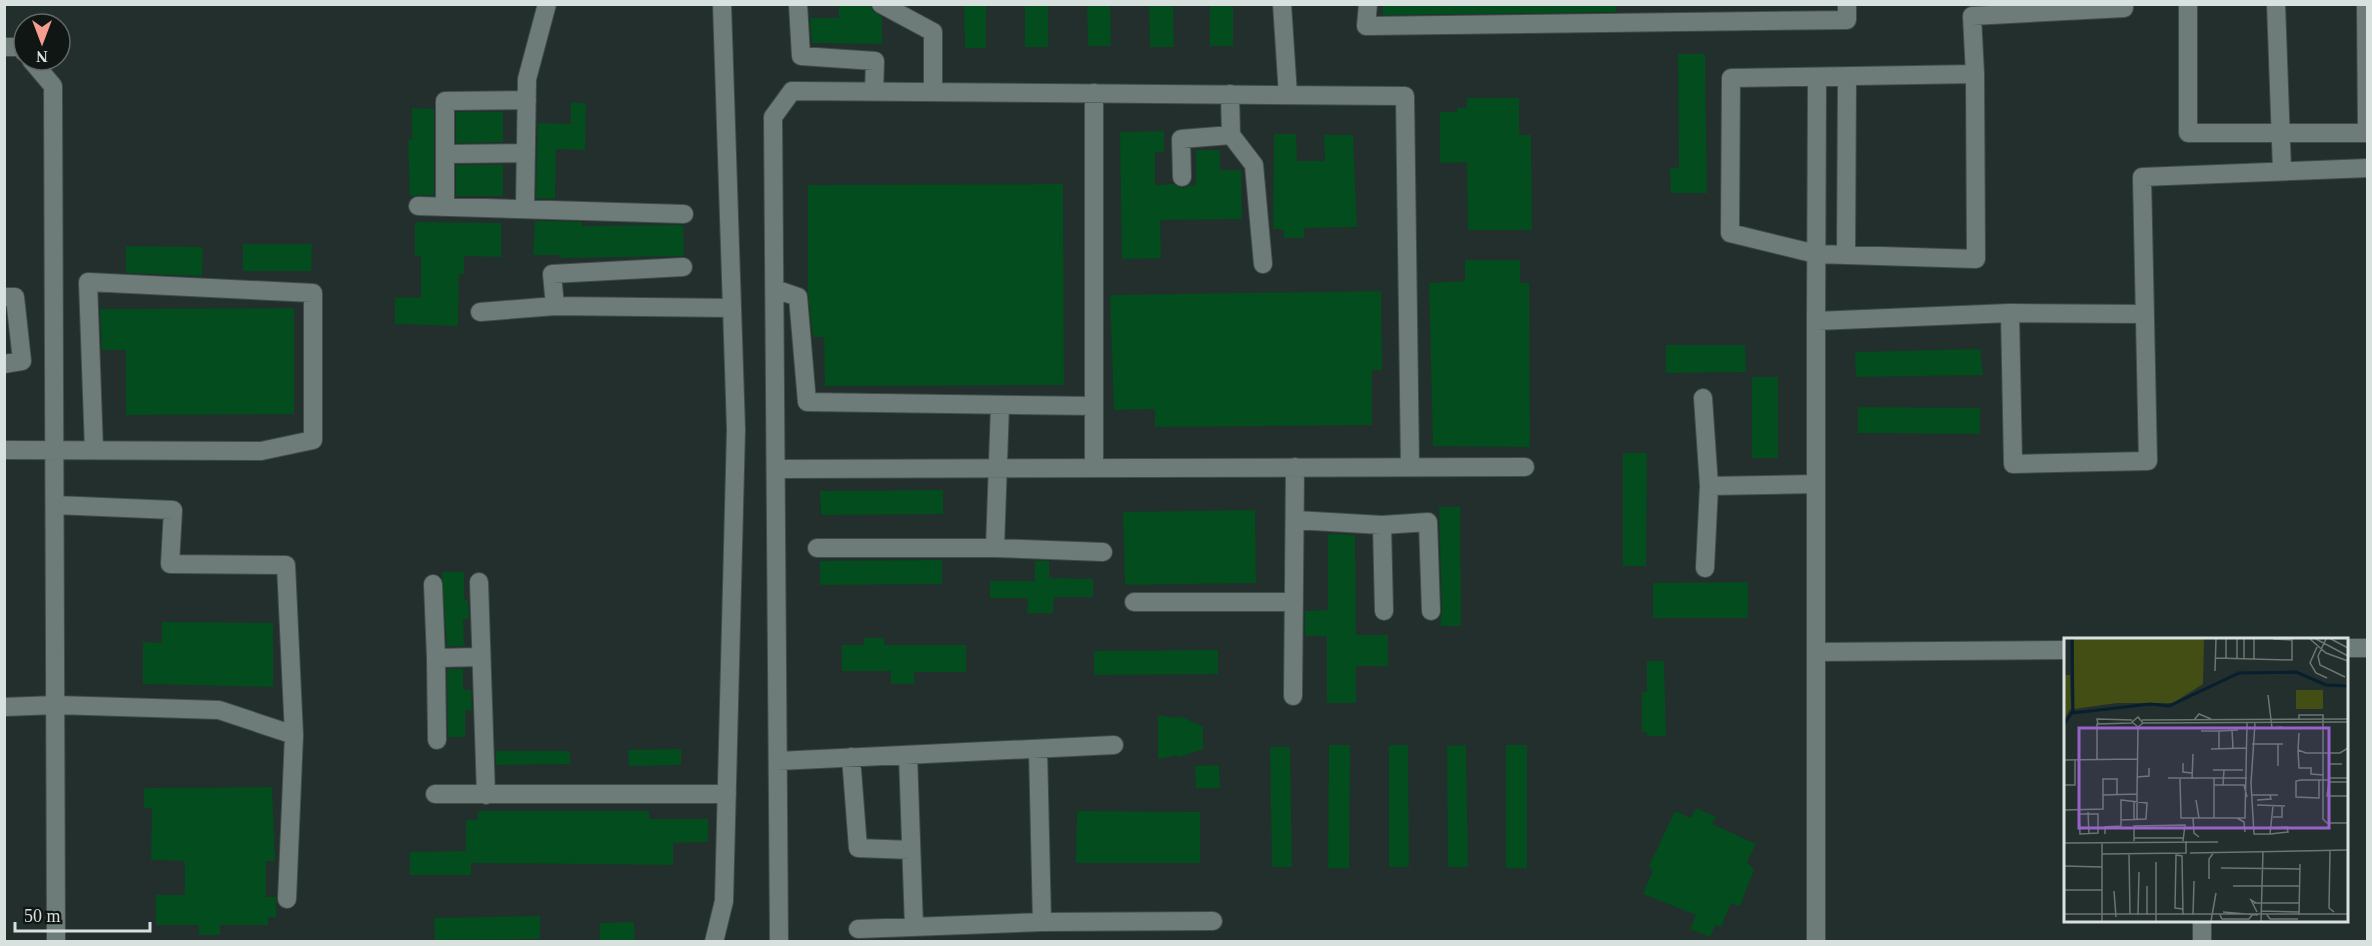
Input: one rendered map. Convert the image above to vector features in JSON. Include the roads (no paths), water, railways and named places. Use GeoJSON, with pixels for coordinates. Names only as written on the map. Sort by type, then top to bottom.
{"type":"FeatureCollection","features":[{"type":"Feature","properties":{"kind":"lane"},"geometry":{"type":"LineString","coordinates":[[525,207],[527,79],[547,4]]}},
{"type":"Feature","properties":{"kind":"lane"},"geometry":{"type":"LineString","coordinates":[[714,942],[724,901],[736,429],[722,4]]}},
{"type":"Feature","properties":{"kind":"lane"},"geometry":{"type":"LineString","coordinates":[[798,4],[801,56],[874,61],[874,92]]}},
{"type":"Feature","properties":{"kind":"lane"},"geometry":{"type":"LineString","coordinates":[[881,4],[933,32],[933,92]]}},
{"type":"Feature","properties":{"kind":"lane"},"geometry":{"type":"LineString","coordinates":[[1282,4],[1288,95]]}},
{"type":"Feature","properties":{"kind":"lane"},"geometry":{"type":"LineString","coordinates":[[1368,4],[1366,26],[1847,20],[1847,4]]}},
{"type":"Feature","properties":{"kind":"lane"},"geometry":{"type":"LineString","coordinates":[[1975,74],[1731,78],[1730,233],[1816,254],[1976,259],[1975,74],[1972,16],[2037,8],[2124,8],[2124,4]]}},
{"type":"Feature","properties":{"kind":"lane"},"geometry":{"type":"LineString","coordinates":[[2188,4],[2188,133],[2281,134],[2367,133],[2366,4]]}},
{"type":"Feature","properties":{"kind":"lane"},"geometry":{"type":"LineString","coordinates":[[2276,4],[2282,170]]}},
{"type":"Feature","properties":{"kind":"lane"},"geometry":{"type":"LineString","coordinates":[[41,72],[53,86],[56,942]]}},
{"type":"Feature","properties":{"kind":"lane"},"geometry":{"type":"LineString","coordinates":[[1845,255],[1847,77]]}},
{"type":"Feature","properties":{"kind":"lane"},"geometry":{"type":"LineString","coordinates":[[1816,942],[1817,78]]}},
{"type":"Feature","properties":{"kind":"lane"},"geometry":{"type":"LineString","coordinates":[[779,942],[773,117],[792,91],[1405,96],[1410,466]]}},
{"type":"Feature","properties":{"kind":"lane"},"geometry":{"type":"LineString","coordinates":[[1094,93],[1094,468]]}},
{"type":"Feature","properties":{"kind":"lane"},"geometry":{"type":"LineString","coordinates":[[1230,94],[1232,135],[1254,165],[1263,264]]}},
{"type":"Feature","properties":{"kind":"lane"},"geometry":{"type":"LineString","coordinates":[[445,206],[444,101],[527,100]]}},
{"type":"Feature","properties":{"kind":"lane"},"geometry":{"type":"LineString","coordinates":[[1182,177],[1181,139],[1232,135]]}},
{"type":"Feature","properties":{"kind":"lane"},"geometry":{"type":"LineString","coordinates":[[445,154],[526,153]]}},
{"type":"Feature","properties":{"kind":"lane"},"geometry":{"type":"LineString","coordinates":[[2010,313],[2013,464],[2148,461],[2142,177],[2367,168]]}},
{"type":"Feature","properties":{"kind":"lane"},"geometry":{"type":"LineString","coordinates":[[418,206],[525,207],[684,214]]}},
{"type":"Feature","properties":{"kind":"lane"},"geometry":{"type":"LineString","coordinates":[[555,306],[552,274],[683,267]]}},
{"type":"Feature","properties":{"kind":"lane"},"geometry":{"type":"LineString","coordinates":[[4,450],[261,451],[314,440],[313,293],[88,282],[94,450]]}},
{"type":"Feature","properties":{"kind":"lane"},"geometry":{"type":"LineString","coordinates":[[775,289],[798,297],[807,402],[1094,406]]}},
{"type":"Feature","properties":{"kind":"lane"},"geometry":{"type":"LineString","coordinates":[[4,297],[15,297],[22,361],[4,364]]}},
{"type":"Feature","properties":{"kind":"lane"},"geometry":{"type":"LineString","coordinates":[[480,312],[555,306],[732,308]]}},
{"type":"Feature","properties":{"kind":"lane"},"geometry":{"type":"LineString","coordinates":[[1816,321],[2010,313],[2145,314]]}},
{"type":"Feature","properties":{"kind":"lane"},"geometry":{"type":"LineString","coordinates":[[1703,398],[1709,486],[1705,568]]}},
{"type":"Feature","properties":{"kind":"lane"},"geometry":{"type":"LineString","coordinates":[[995,548],[1000,405]]}},
{"type":"Feature","properties":{"kind":"lane"},"geometry":{"type":"LineString","coordinates":[[1293,696],[1295,467]]}},
{"type":"Feature","properties":{"kind":"lane"},"geometry":{"type":"LineString","coordinates":[[776,469],[1525,467]]}},
{"type":"Feature","properties":{"kind":"lane"},"geometry":{"type":"LineString","coordinates":[[1709,486],[1816,484]]}},
{"type":"Feature","properties":{"kind":"lane"},"geometry":{"type":"LineString","coordinates":[[55,505],[173,510],[170,564],[286,565],[294,735],[287,899]]}},
{"type":"Feature","properties":{"kind":"lane"},"geometry":{"type":"LineString","coordinates":[[1295,520],[1382,525],[1428,522],[1431,611]]}},
{"type":"Feature","properties":{"kind":"lane"},"geometry":{"type":"LineString","coordinates":[[1382,525],[1384,611]]}},
{"type":"Feature","properties":{"kind":"lane"},"geometry":{"type":"LineString","coordinates":[[817,548],[995,548],[1103,552]]}},
{"type":"Feature","properties":{"kind":"lane"},"geometry":{"type":"LineString","coordinates":[[479,582],[486,795]]}},
{"type":"Feature","properties":{"kind":"lane"},"geometry":{"type":"LineString","coordinates":[[434,584],[437,740]]}},
{"type":"Feature","properties":{"kind":"lane"},"geometry":{"type":"LineString","coordinates":[[1134,602],[1294,602]]}},
{"type":"Feature","properties":{"kind":"lane"},"geometry":{"type":"LineString","coordinates":[[2348,648],[2367,648]]}},
{"type":"Feature","properties":{"kind":"lane"},"geometry":{"type":"LineString","coordinates":[[1816,652],[2064,650]]}},
{"type":"Feature","properties":{"kind":"lane"},"geometry":{"type":"LineString","coordinates":[[436,658],[481,657]]}},
{"type":"Feature","properties":{"kind":"lane"},"geometry":{"type":"LineString","coordinates":[[4,707],[56,705],[219,710],[294,735]]}},
{"type":"Feature","properties":{"kind":"lane"},"geometry":{"type":"LineString","coordinates":[[778,761],[1114,746]]}},
{"type":"Feature","properties":{"kind":"lane"},"geometry":{"type":"LineString","coordinates":[[1038,749],[1042,922]]}},
{"type":"Feature","properties":{"kind":"lane"},"geometry":{"type":"LineString","coordinates":[[908,755],[914,927]]}},
{"type":"Feature","properties":{"kind":"lane"},"geometry":{"type":"LineString","coordinates":[[851,757],[858,848],[911,850]]}},
{"type":"Feature","properties":{"kind":"lane"},"geometry":{"type":"LineString","coordinates":[[435,794],[727,794]]}},
{"type":"Feature","properties":{"kind":"lane"},"geometry":{"type":"LineString","coordinates":[[858,929],[1042,922],[1213,921]]}},
{"type":"Feature","properties":{"kind":"lane"},"geometry":{"type":"LineString","coordinates":[[2202,922],[2202,942]]}}]}
